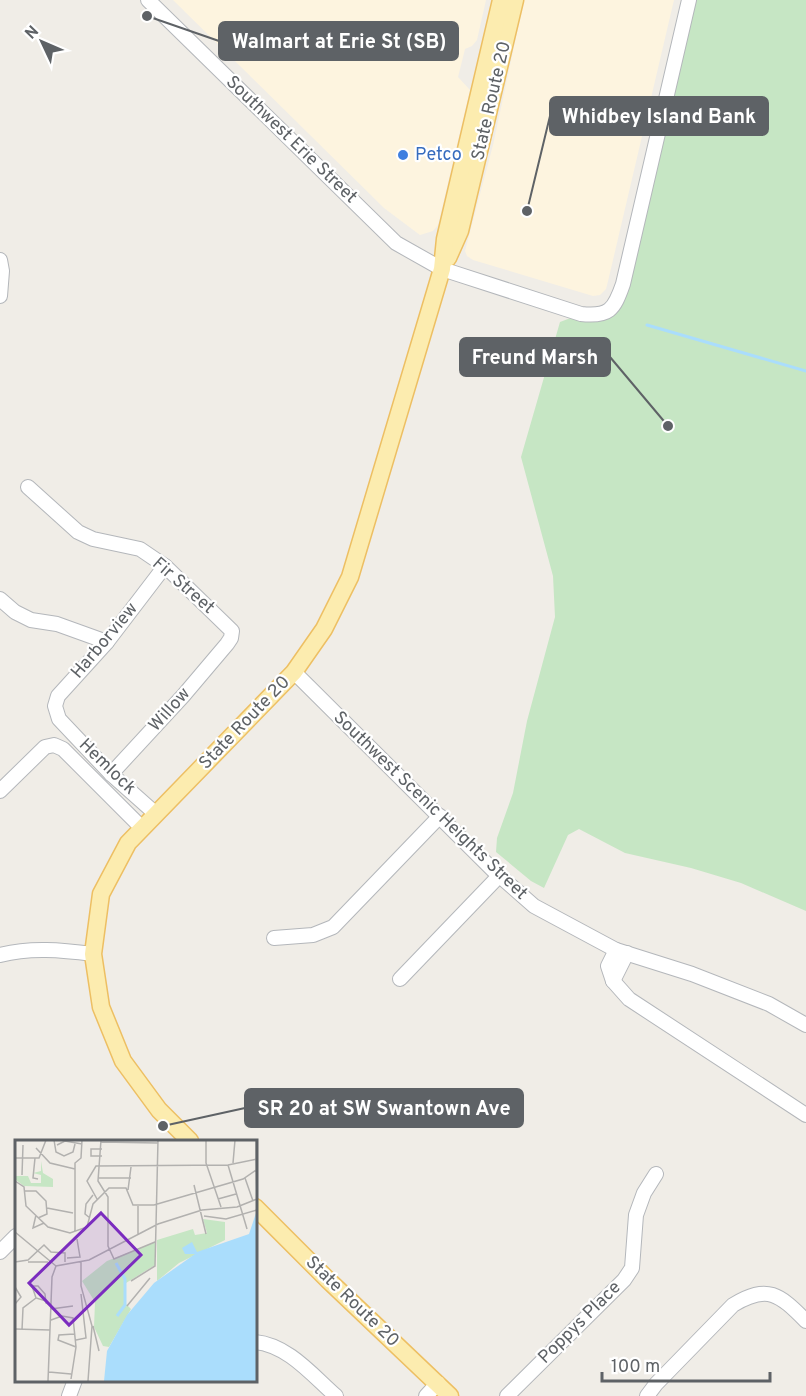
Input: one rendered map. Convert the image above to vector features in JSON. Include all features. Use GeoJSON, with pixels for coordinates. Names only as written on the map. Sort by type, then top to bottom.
{"type":"FeatureCollection","features":[{"type":"Feature","properties":{"kind":"main road","name":"State Route 20"},"geometry":{"type":"LineString","coordinates":[[189,1140],[159,1110],[123,1061],[101,1007],[93,954],[101,894],[128,843],[294,672],[324,628],[350,577],[442,269],[445,239],[501,0]]}},
{"type":"Feature","properties":{"kind":"main road","name":"State Route 20"},"geometry":{"type":"LineString","coordinates":[[442,269],[460,231],[515,0]]}},
{"type":"Feature","properties":{"kind":"main road","name":"State Route 20"},"geometry":{"type":"LineString","coordinates":[[256,1208],[450,1396]]}},
{"type":"Feature","properties":{"kind":"street","name":"Southwest Erie Street"},"geometry":{"type":"LineString","coordinates":[[148,0],[396,243],[442,269],[581,314],[599,315],[609,312],[618,299],[623,284],[689,0]]}},
{"type":"Feature","properties":{"kind":"street"},"geometry":{"type":"LineString","coordinates":[[0,260],[2,271],[0,296]]}},
{"type":"Feature","properties":{"kind":"street","name":"Fir Street"},"geometry":{"type":"LineString","coordinates":[[28,487],[78,532],[93,539],[140,549],[165,566],[229,626],[232,631],[227,644]]}},
{"type":"Feature","properties":{"kind":"street","name":"Harborview"},"geometry":{"type":"LineString","coordinates":[[59,719],[55,706],[58,696],[107,642],[165,566]]}},
{"type":"Feature","properties":{"kind":"street"},"geometry":{"type":"LineString","coordinates":[[0,599],[15,612],[31,620],[57,624],[107,642]]}},
{"type":"Feature","properties":{"kind":"street","name":"Willow"},"geometry":{"type":"LineString","coordinates":[[111,774],[227,644]]}},
{"type":"Feature","properties":{"kind":"street","name":"Southwest Scenic Heights Street"},"geometry":{"type":"LineString","coordinates":[[294,672],[500,876],[534,906],[621,951],[692,974],[769,1004],[806,1025]]}},
{"type":"Feature","properties":{"kind":"street","name":"Hemlock"},"geometry":{"type":"LineString","coordinates":[[59,719],[111,774],[156,814]]}},
{"type":"Feature","properties":{"kind":"street"},"geometry":{"type":"LineString","coordinates":[[0,791],[45,747],[54,745],[63,749],[142,828]]}},
{"type":"Feature","properties":{"kind":"street"},"geometry":{"type":"LineString","coordinates":[[274,938],[313,935],[333,927],[440,816]]}},
{"type":"Feature","properties":{"kind":"street"},"geometry":{"type":"LineString","coordinates":[[400,979],[500,876]]}},
{"type":"Feature","properties":{"kind":"street"},"geometry":{"type":"LineString","coordinates":[[0,955],[16,951],[62,950],[93,954]]}},
{"type":"Feature","properties":{"kind":"street"},"geometry":{"type":"LineString","coordinates":[[621,951],[613,981],[628,999],[806,1115]]}},
{"type":"Feature","properties":{"kind":"street","name":"Poppys Place"},"geometry":{"type":"LineString","coordinates":[[507,1396],[624,1280],[632,1268],[636,1215],[644,1192],[656,1174]]}},
{"type":"Feature","properties":{"kind":"street"},"geometry":{"type":"LineString","coordinates":[[0,1252],[15,1237]]}},
{"type":"Feature","properties":{"kind":"street"},"geometry":{"type":"LineString","coordinates":[[647,1396],[733,1305],[748,1296],[759,1293],[770,1294],[790,1305],[806,1321]]}},
{"type":"Feature","properties":{"kind":"street"},"geometry":{"type":"LineString","coordinates":[[256,1342],[268,1343],[294,1358],[336,1396]]}},
{"type":"Feature","properties":{"kind":"street"},"geometry":{"type":"LineString","coordinates":[[69,1396],[75,1381]]}},
{"type":"Feature","properties":{"kind":"street"},"geometry":{"type":"LineString","coordinates":[[426,1396],[438,1383]]}},
{"type":"Feature","properties":{"kind":"shaded area"},"geometry":{"type":"Polygon","coordinates":[[[173,0],[486,0],[477,40],[465,49],[458,77],[470,90],[438,225],[433,231],[420,235],[384,208],[173,0]]]}},
{"type":"Feature","properties":{"kind":"shaded area"},"geometry":{"type":"Polygon","coordinates":[[[524,0],[674,0],[606,289],[600,295],[593,296],[473,260],[467,256],[465,251],[493,145],[524,0]]]}},
{"type":"Feature","properties":{"kind":"green space"},"geometry":{"type":"Polygon","coordinates":[[[689,0],[806,0],[806,911],[741,883],[691,868],[625,853],[579,829],[568,835],[544,888],[531,881],[496,852],[497,838],[513,793],[527,721],[555,617],[553,576],[521,457],[560,322],[581,314],[609,312],[689,0]]]}},
{"type":"Feature","properties":{"kind":"waterway"},"geometry":{"type":"LineString","coordinates":[[647,325],[806,371]]}},
{"type":"Feature","properties":{"kind":"place","name":"Walmart at Erie St (SB)"},"geometry":{"type":"Point","coordinates":[147,16]}},
{"type":"Feature","properties":{"kind":"place","name":"Petco"},"geometry":{"type":"Point","coordinates":[403,155]}},
{"type":"Feature","properties":{"kind":"place","name":"Whidbey Island Bank"},"geometry":{"type":"Point","coordinates":[527,211]}},
{"type":"Feature","properties":{"kind":"place","name":"Freund Marsh"},"geometry":{"type":"Point","coordinates":[668,426]}},
{"type":"Feature","properties":{"kind":"place","name":"SR 20 at SW Swantown Ave"},"geometry":{"type":"Point","coordinates":[163,1126]}}]}
